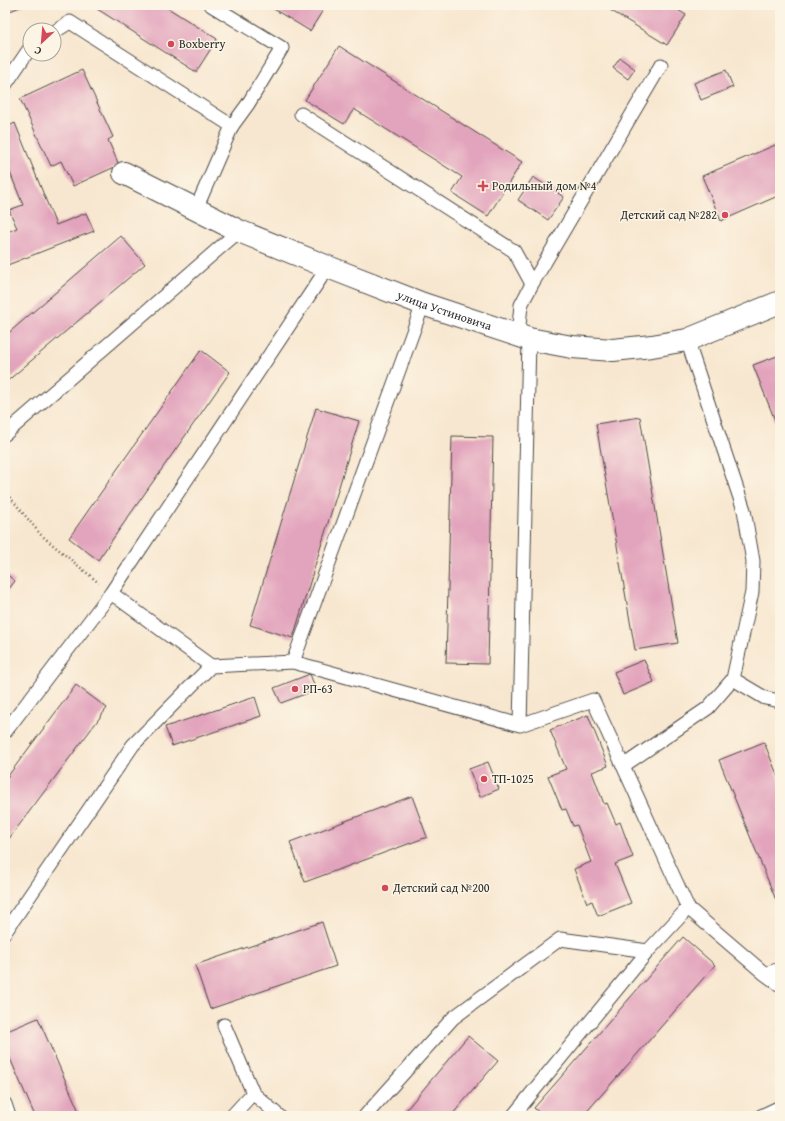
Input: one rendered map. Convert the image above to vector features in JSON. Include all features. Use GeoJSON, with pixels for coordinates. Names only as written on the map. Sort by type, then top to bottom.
{"type":"FeatureCollection","features":[{"type":"Feature","properties":{"kind":"street","name":"улица Устиновича"},"geometry":{"type":"LineString","coordinates":[[124,173],[239,231],[423,304],[523,337],[572,347],[613,350],[652,346],[687,340],[780,302]]}},
{"type":"Feature","properties":{"kind":"lane"},"geometry":{"type":"LineString","coordinates":[[196,209],[232,126],[248,104],[282,48],[211,5]]}},
{"type":"Feature","properties":{"kind":"lane"},"geometry":{"type":"LineString","coordinates":[[62,27],[70,22],[232,126]]}},
{"type":"Feature","properties":{"kind":"lane"},"geometry":{"type":"LineString","coordinates":[[5,85],[22,60]]}},
{"type":"Feature","properties":{"kind":"lane"},"geometry":{"type":"LineString","coordinates":[[520,725],[523,337],[521,305],[661,65]]}},
{"type":"Feature","properties":{"kind":"lane"},"geometry":{"type":"LineString","coordinates":[[301,114],[514,251],[532,284]]}},
{"type":"Feature","properties":{"kind":"lane"},"geometry":{"type":"LineString","coordinates":[[5,434],[239,231]]}},
{"type":"Feature","properties":{"kind":"lane"},"geometry":{"type":"LineString","coordinates":[[5,732],[111,593],[328,267]]}},
{"type":"Feature","properties":{"kind":"lane"},"geometry":{"type":"LineString","coordinates":[[293,662],[423,304]]}},
{"type":"Feature","properties":{"kind":"lane"},"geometry":{"type":"LineString","coordinates":[[623,766],[708,708],[733,679],[752,592],[753,561],[744,510],[687,340]]}},
{"type":"Feature","properties":{"kind":"lane"},"geometry":{"type":"LineString","coordinates":[[111,593],[211,666],[293,662],[520,725],[593,700],[688,908],[780,985]]}},
{"type":"Feature","properties":{"kind":"lane"},"geometry":{"type":"LineString","coordinates":[[5,932],[133,745],[211,666]]}},
{"type":"Feature","properties":{"kind":"lane"},"geometry":{"type":"LineString","coordinates":[[733,679],[765,698],[780,701]]}},
{"type":"Feature","properties":{"kind":"lane"},"geometry":{"type":"LineString","coordinates":[[513,1116],[648,951],[688,908]]}},
{"type":"Feature","properties":{"kind":"lane"},"geometry":{"type":"LineString","coordinates":[[365,1116],[454,1018],[560,939],[648,951]]}},
{"type":"Feature","properties":{"kind":"lane"},"geometry":{"type":"LineString","coordinates":[[765,974],[780,969]]}},
{"type":"Feature","properties":{"kind":"lane"},"geometry":{"type":"LineString","coordinates":[[224,1025],[253,1093],[278,1116]]}},
{"type":"Feature","properties":{"kind":"lane"},"geometry":{"type":"LineString","coordinates":[[232,1116],[253,1093]]}},
{"type":"Feature","properties":{"kind":"lane"},"geometry":{"type":"LineString","coordinates":[[5,1104],[9,1116]]}},
{"type":"Feature","properties":{"kind":"lane"},"geometry":{"type":"LineString","coordinates":[[761,1116],[780,1107]]}},
{"type":"Feature","properties":{"kind":"path"},"geometry":{"type":"LineString","coordinates":[[5,491],[41,535],[111,593]]}},
{"type":"Feature","properties":{"kind":"building"},"geometry":{"type":"Polygon","coordinates":[[[5,5],[25,5],[5,13],[5,5]]]}},
{"type":"Feature","properties":{"kind":"building"},"geometry":{"type":"Polygon","coordinates":[[[91,5],[163,5],[217,39],[196,72],[91,5]]]}},
{"type":"Feature","properties":{"kind":"building"},"geometry":{"type":"Polygon","coordinates":[[[267,5],[326,5],[310,31],[267,5]]]}},
{"type":"Feature","properties":{"kind":"building"},"geometry":{"type":"Polygon","coordinates":[[[602,5],[670,5],[686,15],[667,45],[602,5]]]}},
{"type":"Feature","properties":{"kind":"building"},"geometry":{"type":"Polygon","coordinates":[[[339,46],[522,162],[488,216],[452,193],[462,177],[354,109],[344,124],[305,100],[339,46]]]}},
{"type":"Feature","properties":{"kind":"building"},"geometry":{"type":"Polygon","coordinates":[[[620,58],[635,69],[628,79],[613,68],[620,58]]]}},
{"type":"Feature","properties":{"kind":"building"},"geometry":{"type":"Polygon","coordinates":[[[82,70],[113,137],[108,140],[119,165],[73,186],[61,161],[51,166],[20,99],[82,70]]]}},
{"type":"Feature","properties":{"kind":"building"},"geometry":{"type":"Polygon","coordinates":[[[726,70],[733,87],[701,100],[694,83],[726,70]]]}},
{"type":"Feature","properties":{"kind":"building"},"geometry":{"type":"Polygon","coordinates":[[[15,123],[56,225],[86,213],[94,231],[5,266],[5,233],[17,228],[9,210],[23,205],[5,160],[5,128],[15,123]]]}},
{"type":"Feature","properties":{"kind":"building"},"geometry":{"type":"Polygon","coordinates":[[[780,143],[780,195],[721,221],[702,176],[780,143]]]}},
{"type":"Feature","properties":{"kind":"building"},"geometry":{"type":"Polygon","coordinates":[[[533,177],[564,197],[548,220],[518,200],[533,177]]]}},
{"type":"Feature","properties":{"kind":"building"},"geometry":{"type":"Polygon","coordinates":[[[121,236],[145,264],[5,383],[5,336],[121,236]]]}},
{"type":"Feature","properties":{"kind":"building"},"geometry":{"type":"Polygon","coordinates":[[[201,350],[230,372],[98,560],[69,538],[201,350]]]}},
{"type":"Feature","properties":{"kind":"building"},"geometry":{"type":"Polygon","coordinates":[[[780,355],[780,433],[753,365],[780,355]]]}},
{"type":"Feature","properties":{"kind":"building"},"geometry":{"type":"Polygon","coordinates":[[[316,408],[359,421],[293,638],[250,625],[316,408]]]}},
{"type":"Feature","properties":{"kind":"building"},"geometry":{"type":"Polygon","coordinates":[[[640,417],[678,643],[635,650],[596,424],[640,417]]]}},
{"type":"Feature","properties":{"kind":"building"},"geometry":{"type":"Polygon","coordinates":[[[452,436],[493,437],[488,664],[446,663],[452,436]]]}},
{"type":"Feature","properties":{"kind":"building"},"geometry":{"type":"Polygon","coordinates":[[[5,573],[15,581],[5,594],[5,573]]]}},
{"type":"Feature","properties":{"kind":"building"},"geometry":{"type":"Polygon","coordinates":[[[644,660],[654,682],[623,695],[614,672],[644,660]]]}},
{"type":"Feature","properties":{"kind":"building","name":"РП-63"},"geometry":{"type":"Polygon","coordinates":[[[310,674],[316,690],[281,703],[274,688],[310,674]]]}},
{"type":"Feature","properties":{"kind":"building"},"geometry":{"type":"Polygon","coordinates":[[[76,685],[107,708],[5,844],[5,780],[76,685]]]}},
{"type":"Feature","properties":{"kind":"building"},"geometry":{"type":"Polygon","coordinates":[[[255,697],[261,716],[172,746],[165,727],[255,697]]]}},
{"type":"Feature","properties":{"kind":"building"},"geometry":{"type":"Polygon","coordinates":[[[588,715],[608,766],[592,772],[604,804],[607,803],[616,824],[620,822],[633,857],[615,864],[631,903],[598,916],[592,901],[587,903],[574,869],[591,862],[577,825],[573,826],[566,809],[562,810],[548,776],[566,769],[550,730],[588,715]]]}},
{"type":"Feature","properties":{"kind":"building"},"geometry":{"type":"Polygon","coordinates":[[[764,742],[780,782],[780,910],[719,760],[764,742]]]}},
{"type":"Feature","properties":{"kind":"building","name":"ТП-1025"},"geometry":{"type":"Polygon","coordinates":[[[488,762],[499,789],[480,797],[469,769],[488,762]]]}},
{"type":"Feature","properties":{"kind":"building"},"geometry":{"type":"Polygon","coordinates":[[[412,796],[427,837],[305,882],[290,842],[412,796]]]}},
{"type":"Feature","properties":{"kind":"building"},"geometry":{"type":"Polygon","coordinates":[[[322,922],[336,966],[210,1009],[195,965],[322,922]]]}},
{"type":"Feature","properties":{"kind":"building"},"geometry":{"type":"Polygon","coordinates":[[[683,937],[715,965],[583,1116],[543,1116],[534,1108],[683,937]]]}},
{"type":"Feature","properties":{"kind":"building"},"geometry":{"type":"Polygon","coordinates":[[[38,1018],[81,1116],[35,1116],[5,1047],[5,1032],[38,1018]]]}},
{"type":"Feature","properties":{"kind":"building"},"geometry":{"type":"Polygon","coordinates":[[[468,1036],[498,1061],[451,1116],[401,1116],[468,1036]]]}},
{"type":"Feature","properties":{"kind":"place","name":"Boxberry"},"geometry":{"type":"Point","coordinates":[171,44]}},
{"type":"Feature","properties":{"kind":"place","name":"Родильный дом №4"},"geometry":{"type":"Point","coordinates":[483,186]}},
{"type":"Feature","properties":{"kind":"place","name":"Детский сад №282"},"geometry":{"type":"Point","coordinates":[725,215]}},
{"type":"Feature","properties":{"kind":"place","name":"РП-63"},"geometry":{"type":"Point","coordinates":[295,689]}},
{"type":"Feature","properties":{"kind":"place","name":"ТП-1025"},"geometry":{"type":"Point","coordinates":[484,779]}},
{"type":"Feature","properties":{"kind":"place","name":"Детский сад №200"},"geometry":{"type":"Point","coordinates":[385,888]}}]}
